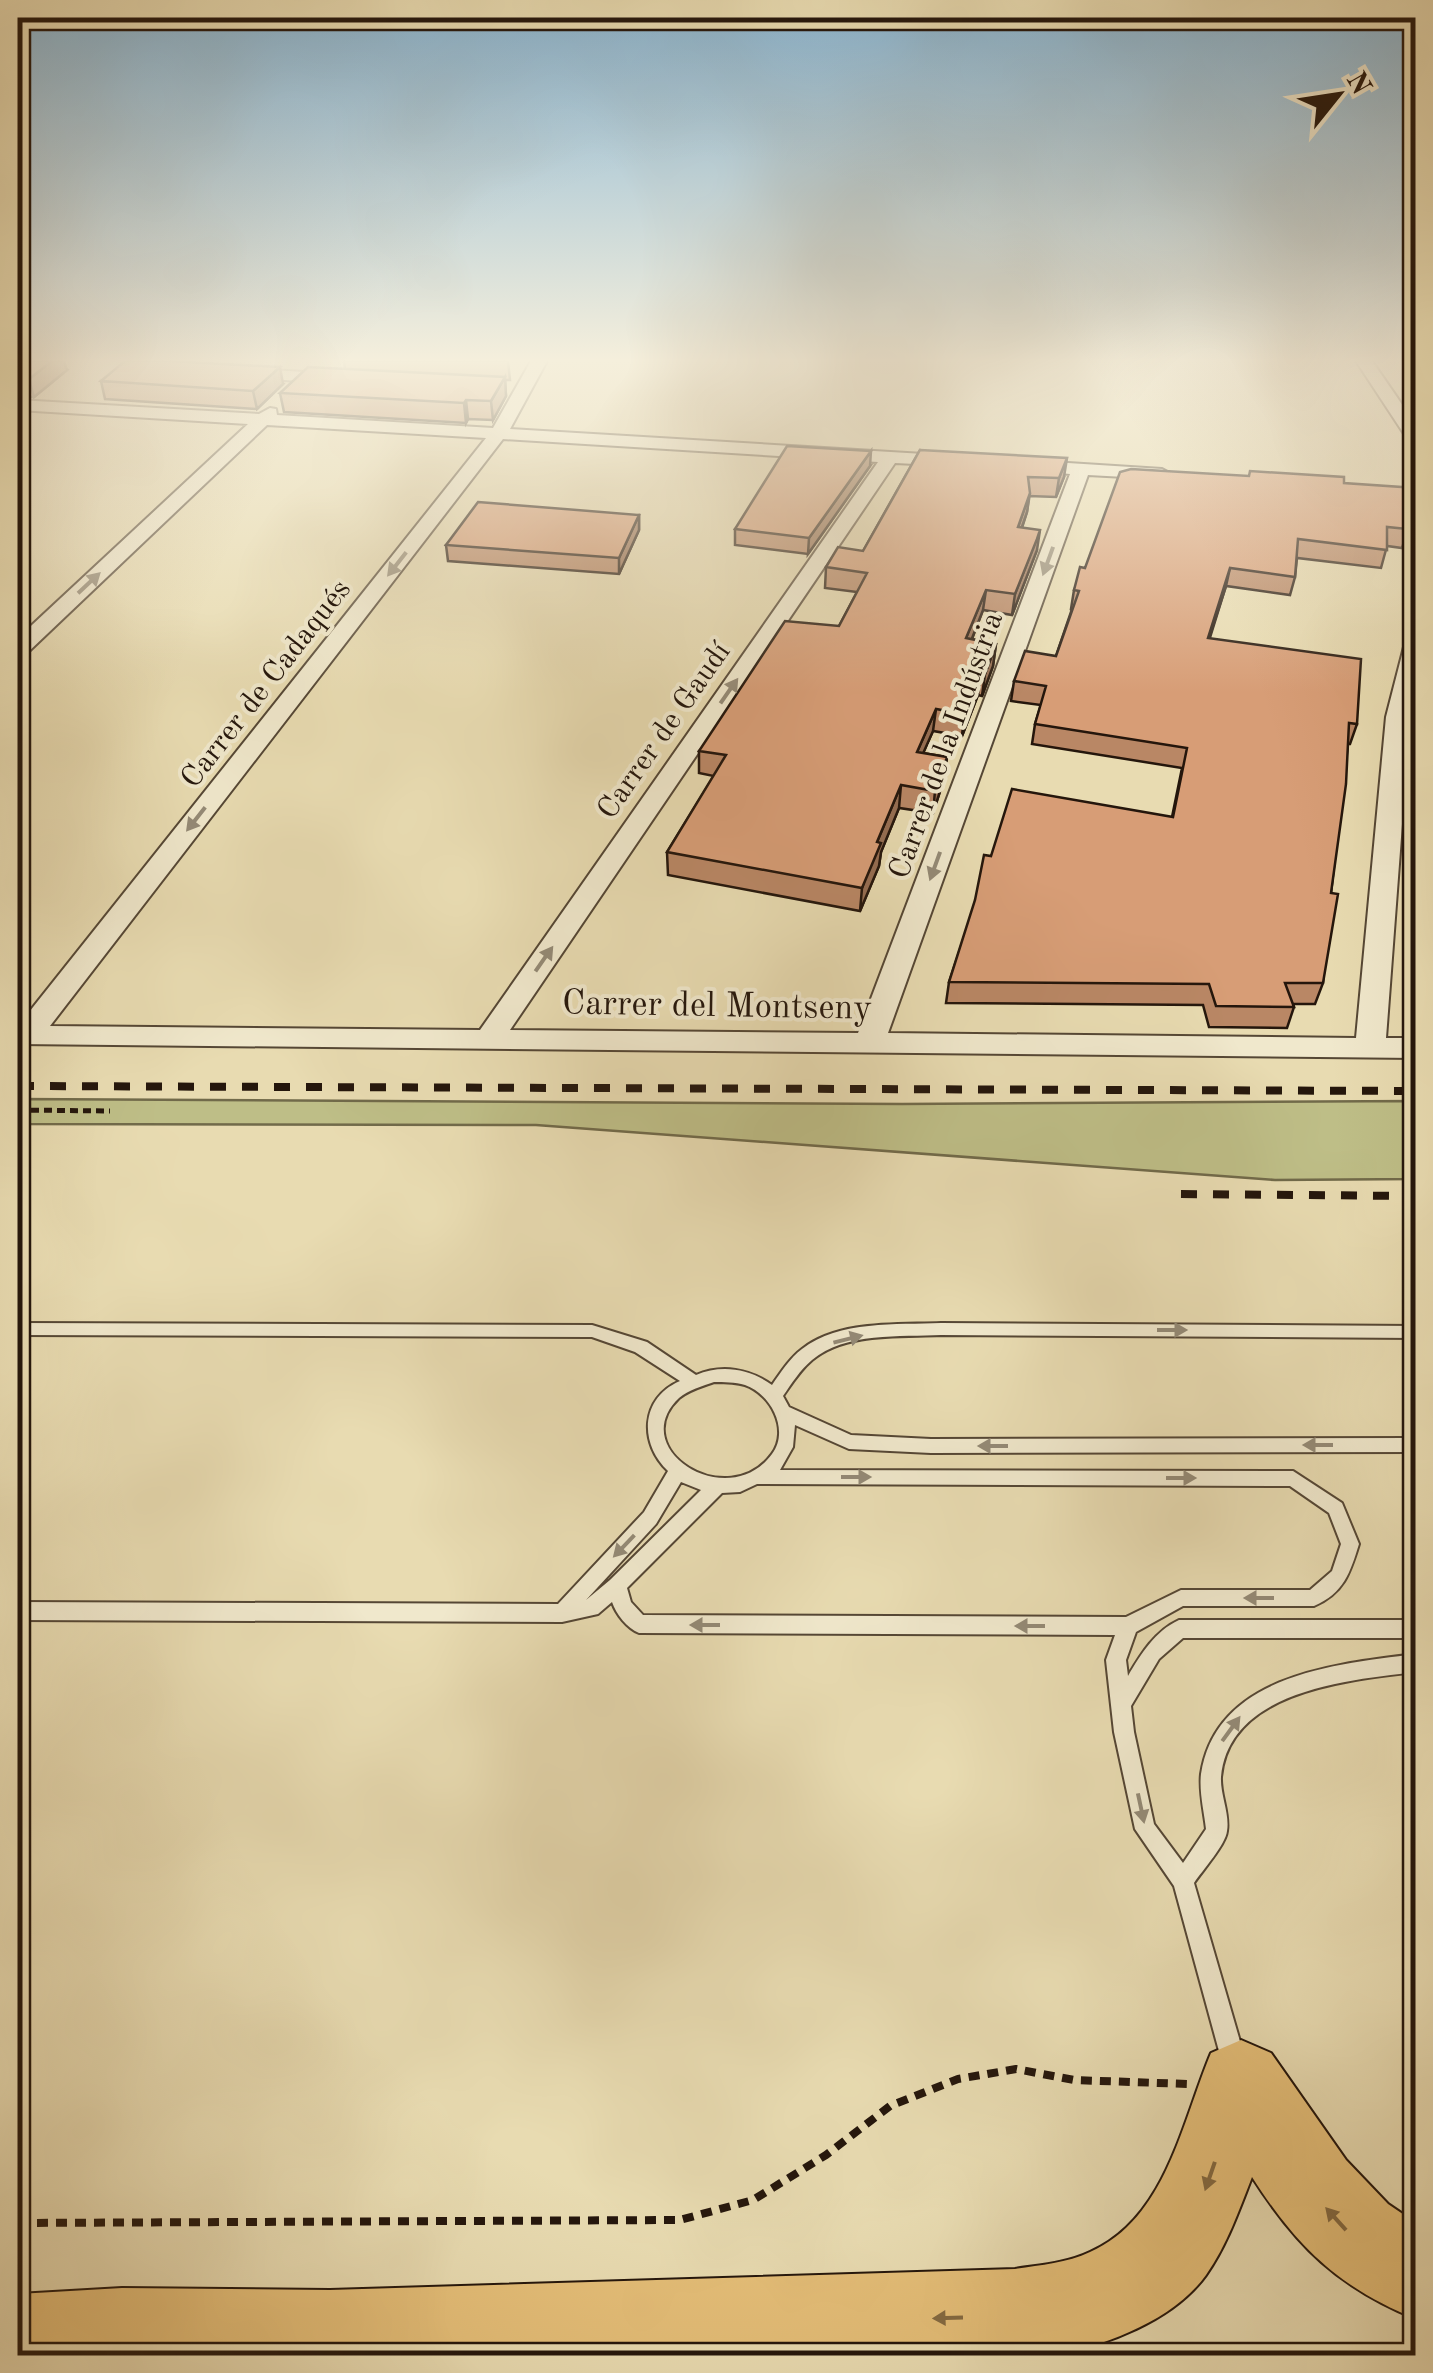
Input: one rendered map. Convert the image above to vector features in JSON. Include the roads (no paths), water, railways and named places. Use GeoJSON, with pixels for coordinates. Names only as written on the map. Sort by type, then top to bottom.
{"type":"FeatureCollection","features":[{"type":"Feature","properties":{"kind":"highway"},"geometry":{"type":"LineString","coordinates":[[1241,2084],[1316,2196],[1345,2230],[1374,2252],[1416,2273]]}},
{"type":"Feature","properties":{"kind":"highway"},"geometry":{"type":"LineString","coordinates":[[18,2341],[122,2335],[430,2334],[1015,2316],[1061,2310],[1131,2283],[1160,2263],[1182,2236],[1211,2175],[1241,2084]]}},
{"type":"Feature","properties":{"kind":"street"},"geometry":{"type":"LineString","coordinates":[[18,649],[208,472]]}},
{"type":"Feature","properties":{"kind":"street","name":"Carrer de Cadaqués"},"geometry":{"type":"LineString","coordinates":[[22,1035],[468,472]]}},
{"type":"Feature","properties":{"kind":"street","name":"Carrer de Gaudí"},"geometry":{"type":"LineString","coordinates":[[489,1040],[880,472]]}},
{"type":"Feature","properties":{"kind":"street","name":"Carrer de la Indústria"},"geometry":{"type":"LineString","coordinates":[[869,1044],[1081,472]]}},
{"type":"Feature","properties":{"kind":"street"},"geometry":{"type":"LineString","coordinates":[[1120,472],[1180,476]]}},
{"type":"Feature","properties":{"kind":"street"},"geometry":{"type":"LineString","coordinates":[[1370,1048],[1398,716],[1416,643]]}},
{"type":"Feature","properties":{"kind":"street","name":"Carrer del Montseny"},"geometry":{"type":"LineString","coordinates":[[22,1035],[1416,1048]]}},
{"type":"Feature","properties":{"kind":"lane"},"geometry":{"type":"LineString","coordinates":[[18,1329],[592,1332],[640,1347],[692,1380]]}},
{"type":"Feature","properties":{"kind":"lane"},"geometry":{"type":"LineString","coordinates":[[774,1396],[793,1368],[817,1347],[866,1335],[942,1329],[1416,1332]]}},
{"type":"Feature","properties":{"kind":"lane"},"geometry":{"type":"LineString","coordinates":[[616,1586],[623,1606],[639,1624],[1128,1626],[1181,1598],[1314,1598],[1340,1576],[1350,1544],[1336,1508],[1292,1478],[758,1477],[717,1486],[677,1472],[663,1459],[655,1442],[654,1425],[660,1406],[673,1391],[692,1380],[713,1375],[736,1376],[756,1383],[774,1396],[785,1413],[788,1432],[774,1465],[758,1477]]}},
{"type":"Feature","properties":{"kind":"lane"},"geometry":{"type":"LineString","coordinates":[[785,1413],[849,1442],[932,1446],[1416,1445]]}},
{"type":"Feature","properties":{"kind":"lane"},"geometry":{"type":"LineString","coordinates":[[562,1613],[650,1518],[677,1472]]}},
{"type":"Feature","properties":{"kind":"lane"},"geometry":{"type":"LineString","coordinates":[[18,1611],[562,1613],[591,1608],[717,1486]]}},
{"type":"Feature","properties":{"kind":"lane"},"geometry":{"type":"LineString","coordinates":[[1128,1626],[1116,1660],[1124,1732],[1145,1829],[1183,1880],[1241,2084]]}},
{"type":"Feature","properties":{"kind":"lane"},"geometry":{"type":"LineString","coordinates":[[1122,1703],[1152,1654],[1179,1630],[1416,1629]]}},
{"type":"Feature","properties":{"kind":"lane"},"geometry":{"type":"LineString","coordinates":[[1183,1880],[1217,1831],[1211,1775],[1233,1721],[1258,1702],[1304,1682],[1416,1663]]}},
{"type":"Feature","properties":{"kind":"railway"},"geometry":{"type":"LineString","coordinates":[[18,1086],[1416,1091]]}},
{"type":"Feature","properties":{"kind":"railway"},"geometry":{"type":"LineString","coordinates":[[1181,1194],[1416,1196]]}}]}
